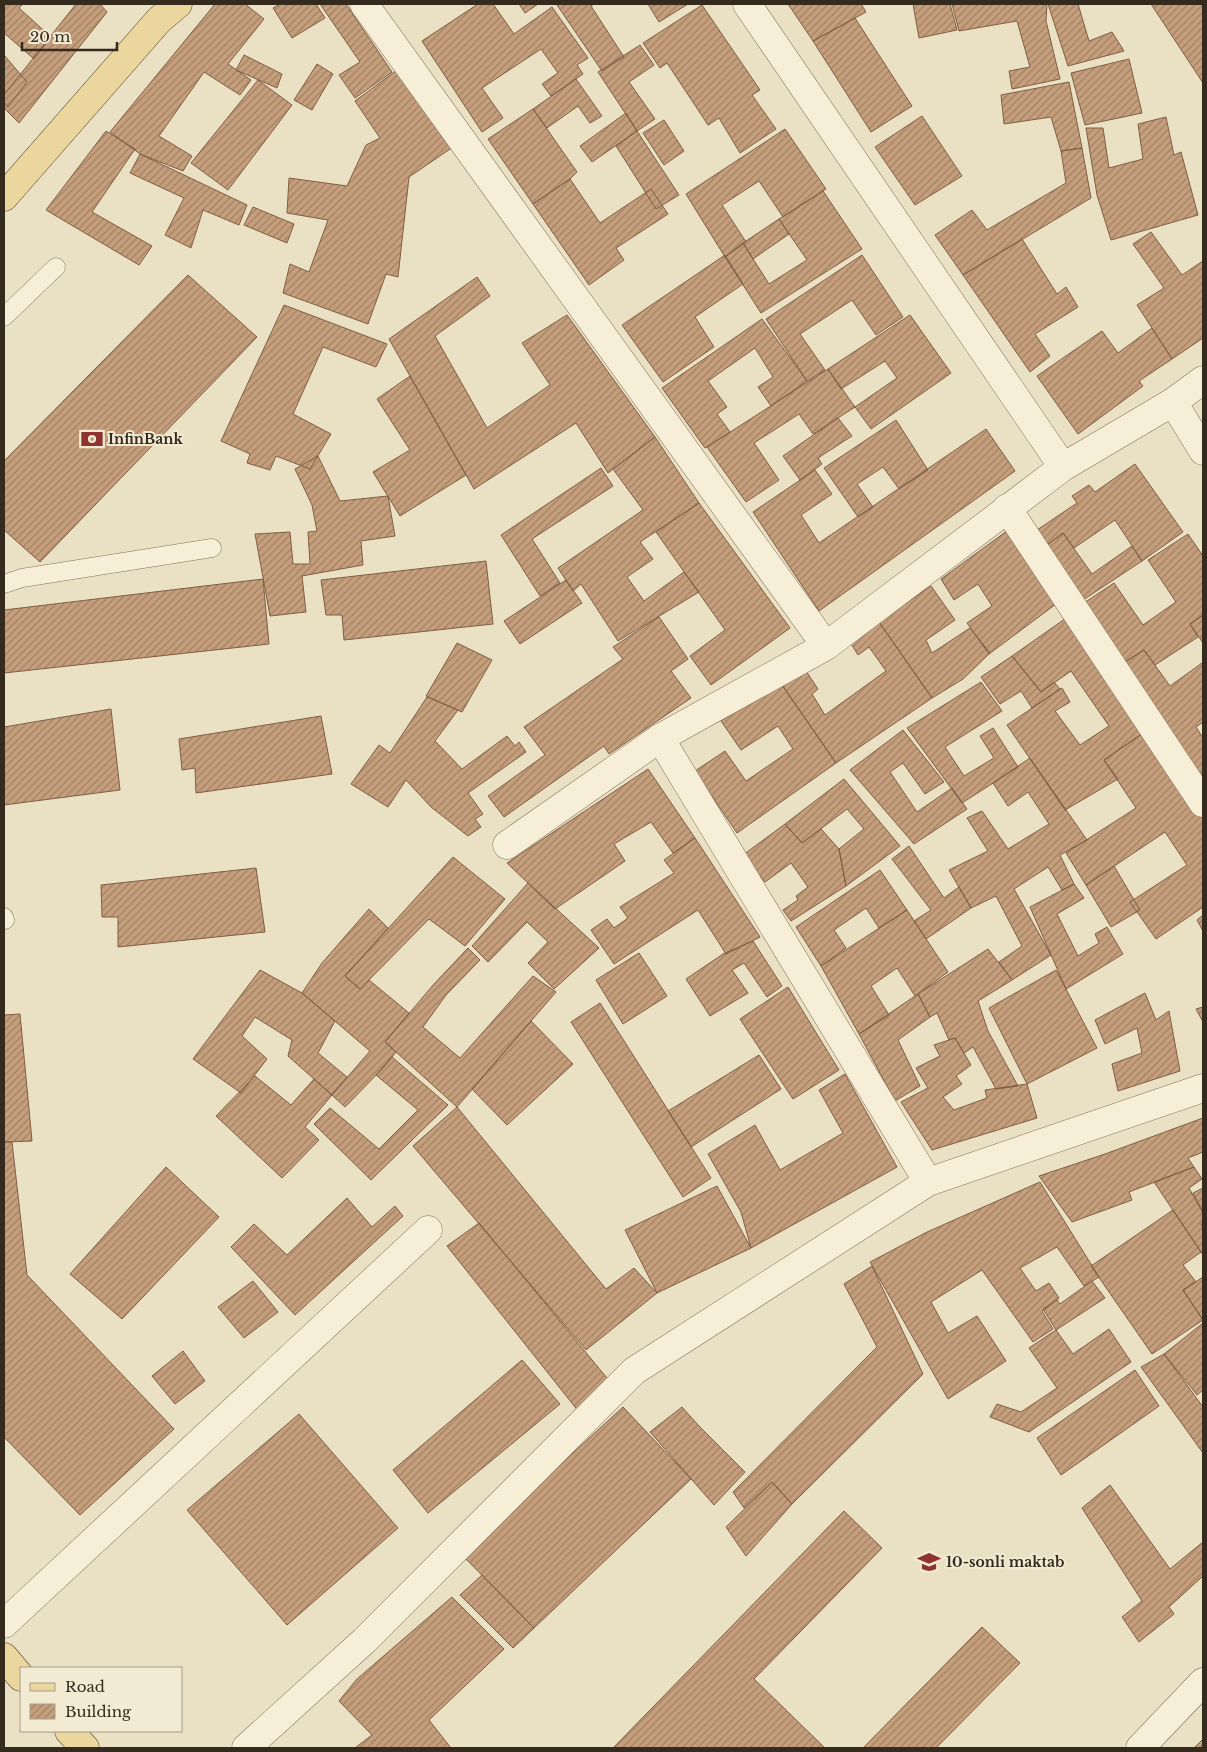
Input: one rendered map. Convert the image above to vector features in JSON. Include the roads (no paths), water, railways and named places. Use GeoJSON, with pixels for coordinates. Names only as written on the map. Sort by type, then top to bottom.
{"type":"FeatureCollection","features":[{"type":"Feature","properties":{"kind":"main road"},"geometry":{"type":"LineString","coordinates":[[4,197],[159,20],[178,4]]}},
{"type":"Feature","properties":{"kind":"main road"},"geometry":{"type":"LineString","coordinates":[[4,1657],[20,1675]]}},
{"type":"Feature","properties":{"kind":"main road"},"geometry":{"type":"LineString","coordinates":[[70,1732],[85,1748]]}},
{"type":"Feature","properties":{"kind":"street"},"geometry":{"type":"LineString","coordinates":[[364,4],[826,646]]}},
{"type":"Feature","properties":{"kind":"street"},"geometry":{"type":"LineString","coordinates":[[747,4],[1063,467]]}},
{"type":"Feature","properties":{"kind":"street"},"geometry":{"type":"LineString","coordinates":[[507,844],[660,738],[826,646],[1063,467],[1173,402],[1203,380]]}},
{"type":"Feature","properties":{"kind":"street"},"geometry":{"type":"LineString","coordinates":[[1173,402],[1203,451]]}},
{"type":"Feature","properties":{"kind":"street"},"geometry":{"type":"LineString","coordinates":[[1007,508],[1203,803]]}},
{"type":"Feature","properties":{"kind":"street"},"geometry":{"type":"LineString","coordinates":[[660,738],[928,1182]]}},
{"type":"Feature","properties":{"kind":"street"},"geometry":{"type":"LineString","coordinates":[[246,1748],[364,1641],[634,1371],[928,1182],[1203,1088]]}},
{"type":"Feature","properties":{"kind":"street"},"geometry":{"type":"LineString","coordinates":[[4,1624],[428,1230]]}},
{"type":"Feature","properties":{"kind":"street"},"geometry":{"type":"LineString","coordinates":[[1140,1748],[1203,1682]]}},
{"type":"Feature","properties":{"kind":"lane"},"geometry":{"type":"LineString","coordinates":[[4,317],[56,267]]}},
{"type":"Feature","properties":{"kind":"lane"},"geometry":{"type":"LineString","coordinates":[[4,584],[22,578],[212,548]]}},
{"type":"Feature","properties":{"kind":"place","name":"InfinBank"},"geometry":{"type":"Point","coordinates":[92,439]}},
{"type":"Feature","properties":{"kind":"place","name":"10-sonli maktab"},"geometry":{"type":"Point","coordinates":[929,1562]}}]}
